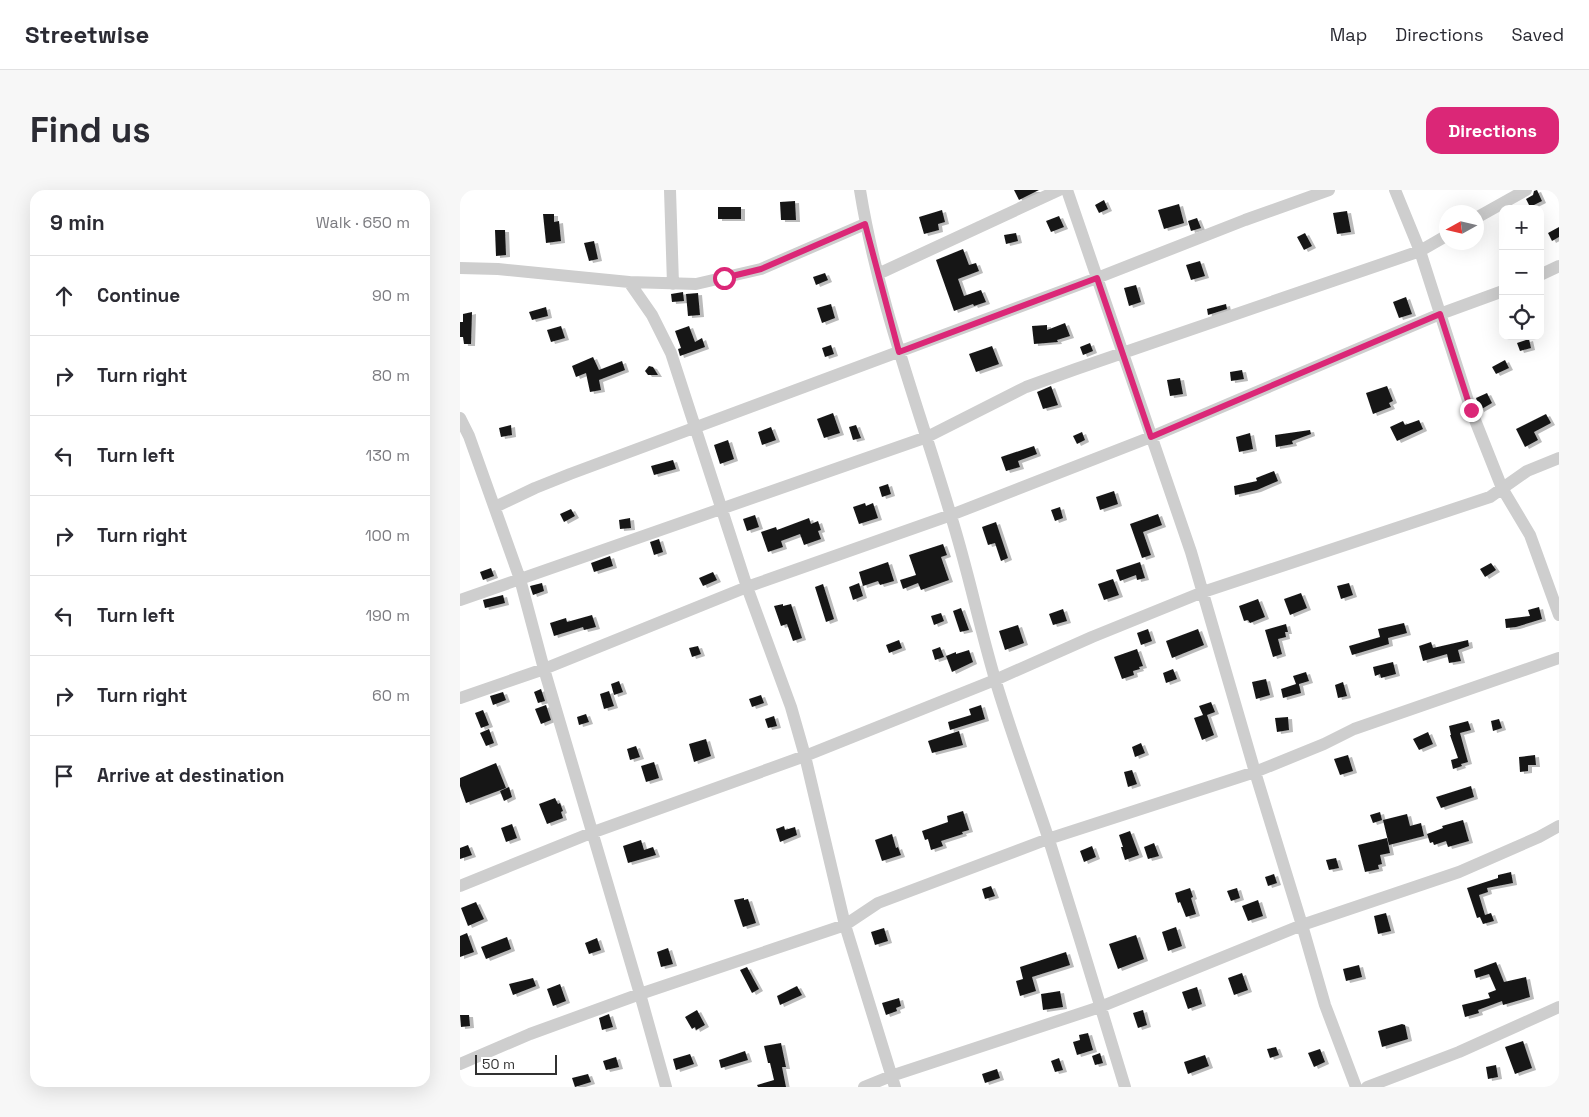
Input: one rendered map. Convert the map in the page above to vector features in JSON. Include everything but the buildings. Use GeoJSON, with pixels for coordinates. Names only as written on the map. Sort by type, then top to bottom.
{"type":"FeatureCollection","features":[{"type":"Feature","properties":{"kind":"street"},"geometry":{"type":"LineString","coordinates":[[670,190],[672,284]]}},
{"type":"Feature","properties":{"kind":"street"},"geometry":{"type":"LineString","coordinates":[[860,190],[865,224],[899,352],[951,515],[995,680],[1048,839],[1125,1087]]}},
{"type":"Feature","properties":{"kind":"street"},"geometry":{"type":"LineString","coordinates":[[878,274],[1059,190]]}},
{"type":"Feature","properties":{"kind":"street"},"geometry":{"type":"LineString","coordinates":[[1067,190],[1191,552],[1325,1005],[1356,1087]]}},
{"type":"Feature","properties":{"kind":"street"},"geometry":{"type":"LineString","coordinates":[[495,507],[570,474],[696,429],[1329,190]]}},
{"type":"Feature","properties":{"kind":"street"},"geometry":{"type":"LineString","coordinates":[[1395,190],[1420,252],[1471,410],[1502,488],[1530,535],[1559,615]]}},
{"type":"Feature","properties":{"kind":"street"},"geometry":{"type":"LineString","coordinates":[[1484,214],[1526,190]]}},
{"type":"Feature","properties":{"kind":"street"},"geometry":{"type":"LineString","coordinates":[[460,268],[498,269],[629,282],[696,284],[761,269],[865,224]]}},
{"type":"Feature","properties":{"kind":"street"},"geometry":{"type":"LineString","coordinates":[[460,600],[927,437],[1026,387],[1420,252],[1439,240]]}},
{"type":"Feature","properties":{"kind":"street"},"geometry":{"type":"LineString","coordinates":[[1544,272],[1559,266]]}},
{"type":"Feature","properties":{"kind":"street"},"geometry":{"type":"LineString","coordinates":[[629,282],[652,316],[671,354],[747,587],[791,708],[805,756],[845,925],[893,1082]]}},
{"type":"Feature","properties":{"kind":"street"},"geometry":{"type":"LineString","coordinates":[[460,698],[544,669],[747,587],[951,515],[1151,437],[1440,314],[1499,292]]}},
{"type":"Feature","properties":{"kind":"street"},"geometry":{"type":"LineString","coordinates":[[460,418],[469,436],[520,579],[591,833],[666,1087]]}},
{"type":"Feature","properties":{"kind":"street"},"geometry":{"type":"LineString","coordinates":[[460,886],[591,833],[805,756],[995,680],[1092,637],[1203,592],[1490,497],[1527,471],[1559,458]]}},
{"type":"Feature","properties":{"kind":"street"},"geometry":{"type":"LineString","coordinates":[[460,1064],[530,1034],[640,994],[845,925],[878,903],[1048,839],[1255,772],[1324,744],[1354,729],[1559,658]]}},
{"type":"Feature","properties":{"kind":"street"},"geometry":{"type":"LineString","coordinates":[[864,1087],[893,1082],[1100,1007],[1302,925],[1459,872],[1539,837],[1559,826]]}},
{"type":"Feature","properties":{"kind":"street"},"geometry":{"type":"LineString","coordinates":[[1367,1087],[1458,1052],[1559,1007]]}},
{"type":"Feature","properties":{"kind":"route"},"geometry":{"type":"LineString","coordinates":[[724,278],[761,269],[790,258],[865,224],[899,352],[1097,278],[1151,437],[1440,314],[1471,410]]}}]}
